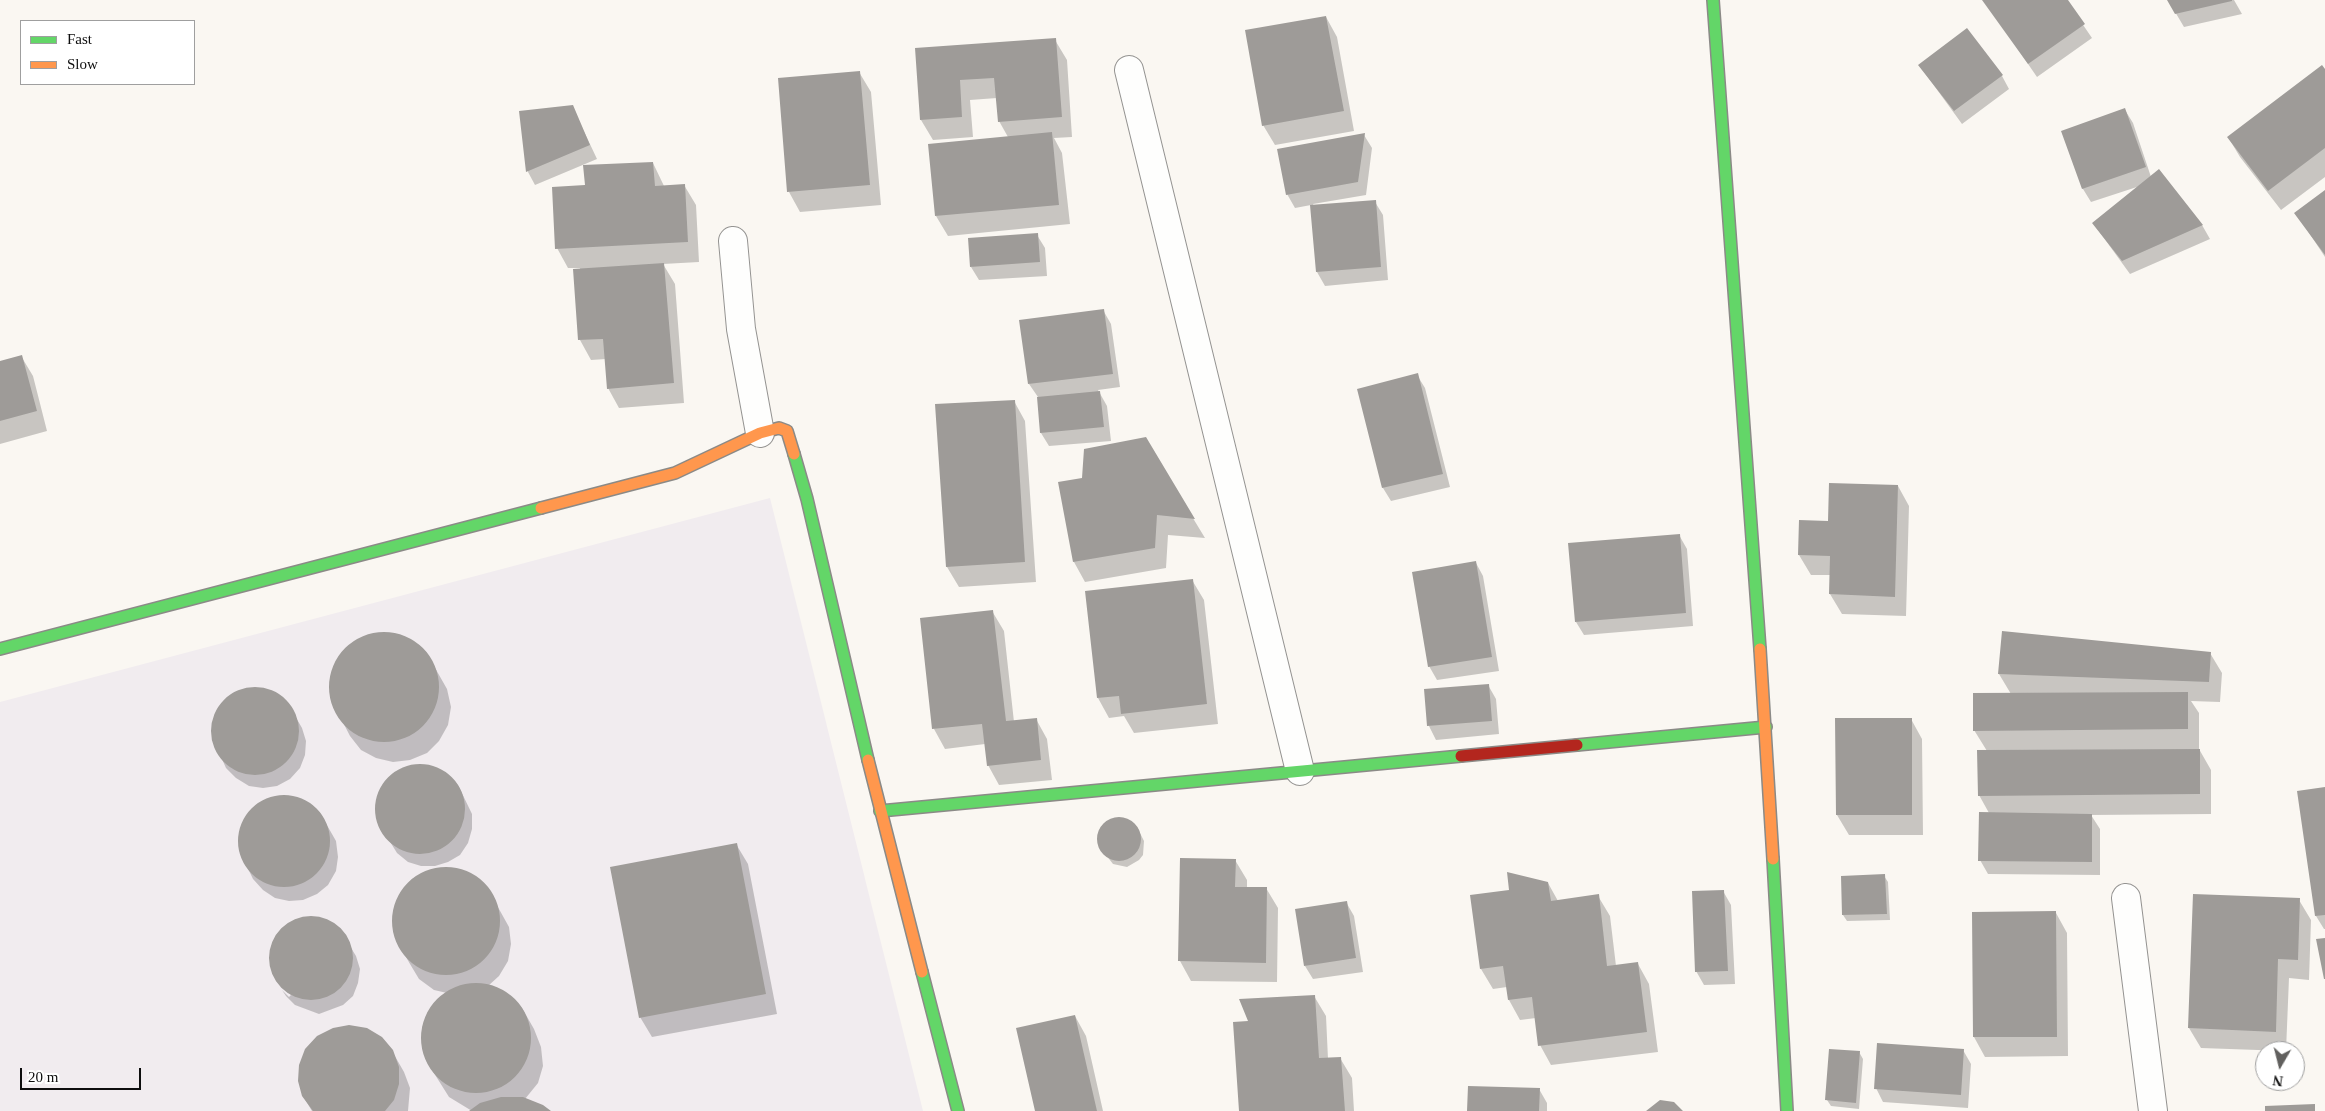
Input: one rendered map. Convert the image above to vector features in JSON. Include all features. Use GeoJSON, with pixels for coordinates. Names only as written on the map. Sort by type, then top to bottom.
{"type":"FeatureCollection","features":[{"type":"Feature","properties":{"kind":"street"},"geometry":{"type":"LineString","coordinates":[[1713,0],[1766,727],[1787,1111]]}},
{"type":"Feature","properties":{"kind":"street"},"geometry":{"type":"LineString","coordinates":[[1129,70],[1300,771]]}},
{"type":"Feature","properties":{"kind":"street"},"geometry":{"type":"LineString","coordinates":[[733,241],[740,329],[760,433]]}},
{"type":"Feature","properties":{"kind":"street"},"geometry":{"type":"LineString","coordinates":[[0,649],[675,473],[760,433],[779,428],[787,431],[794,450],[880,811],[958,1111]]}},
{"type":"Feature","properties":{"kind":"street"},"geometry":{"type":"LineString","coordinates":[[880,811],[1766,727]]}},
{"type":"Feature","properties":{"kind":"street"},"geometry":{"type":"LineString","coordinates":[[2126,898],[2153,1111]]}},
{"type":"Feature","properties":{"kind":"shaded area"},"geometry":{"type":"Polygon","coordinates":[[[770,498],[923,1111],[0,1111],[0,702],[770,498]]]}},
{"type":"Feature","properties":{"kind":"building"},"geometry":{"type":"Polygon","coordinates":[[[1982,0],[2068,0],[2085,24],[2028,64],[1982,0]]]}},
{"type":"Feature","properties":{"kind":"building"},"geometry":{"type":"Polygon","coordinates":[[[2167,0],[2232,0],[2232,1],[2175,14],[2167,0]]]}},
{"type":"Feature","properties":{"kind":"building"},"geometry":{"type":"Polygon","coordinates":[[[1326,16],[1344,111],[1262,126],[1245,30],[1326,16]]]}},
{"type":"Feature","properties":{"kind":"building"},"geometry":{"type":"Polygon","coordinates":[[[1967,28],[2003,75],[1954,111],[1918,65],[1967,28]]]}},
{"type":"Feature","properties":{"kind":"building"},"geometry":{"type":"Polygon","coordinates":[[[1056,38],[1062,117],[998,122],[994,78],[960,80],[962,117],[920,120],[915,48],[1056,38]]]}},
{"type":"Feature","properties":{"kind":"building"},"geometry":{"type":"Polygon","coordinates":[[[2322,65],[2325,69],[2325,148],[2268,191],[2227,137],[2322,65]]]}},
{"type":"Feature","properties":{"kind":"building"},"geometry":{"type":"Polygon","coordinates":[[[860,71],[870,185],[787,192],[778,78],[860,71]]]}},
{"type":"Feature","properties":{"kind":"building"},"geometry":{"type":"Polygon","coordinates":[[[573,105],[590,145],[526,172],[519,111],[573,105]]]}},
{"type":"Feature","properties":{"kind":"building"},"geometry":{"type":"Polygon","coordinates":[[[2125,108],[2146,167],[2082,189],[2061,131],[2125,108]]]}},
{"type":"Feature","properties":{"kind":"building"},"geometry":{"type":"Polygon","coordinates":[[[1052,132],[1059,205],[935,216],[928,144],[1052,132]]]}},
{"type":"Feature","properties":{"kind":"building"},"geometry":{"type":"Polygon","coordinates":[[[1365,133],[1358,182],[1286,195],[1277,149],[1365,133]]]}},
{"type":"Feature","properties":{"kind":"building"},"geometry":{"type":"Polygon","coordinates":[[[653,162],[655,186],[685,184],[688,242],[555,249],[552,187],[585,185],[583,165],[653,162]]]}},
{"type":"Feature","properties":{"kind":"building"},"geometry":{"type":"Polygon","coordinates":[[[2159,169],[2203,225],[2122,261],[2092,223],[2159,169]]]}},
{"type":"Feature","properties":{"kind":"building"},"geometry":{"type":"Polygon","coordinates":[[[2325,190],[2325,255],[2294,213],[2325,190]]]}},
{"type":"Feature","properties":{"kind":"building"},"geometry":{"type":"Polygon","coordinates":[[[1376,200],[1381,267],[1316,272],[1310,205],[1376,200]]]}},
{"type":"Feature","properties":{"kind":"building"},"geometry":{"type":"Polygon","coordinates":[[[1038,233],[1040,262],[970,267],[968,238],[1038,233]]]}},
{"type":"Feature","properties":{"kind":"building"},"geometry":{"type":"Polygon","coordinates":[[[664,263],[674,383],[607,389],[603,339],[578,340],[573,269],[664,263]]]}},
{"type":"Feature","properties":{"kind":"building"},"geometry":{"type":"Polygon","coordinates":[[[1104,309],[1113,374],[1028,384],[1019,320],[1104,309]]]}},
{"type":"Feature","properties":{"kind":"building"},"geometry":{"type":"Polygon","coordinates":[[[22,355],[37,411],[0,421],[0,361],[22,355]]]}},
{"type":"Feature","properties":{"kind":"building"},"geometry":{"type":"Polygon","coordinates":[[[1418,373],[1443,474],[1382,488],[1357,389],[1418,373]]]}},
{"type":"Feature","properties":{"kind":"building"},"geometry":{"type":"Polygon","coordinates":[[[1100,391],[1104,427],[1040,433],[1037,397],[1100,391]]]}},
{"type":"Feature","properties":{"kind":"building"},"geometry":{"type":"Polygon","coordinates":[[[1015,400],[1025,562],[946,567],[935,404],[1015,400]]]}},
{"type":"Feature","properties":{"kind":"building"},"geometry":{"type":"Polygon","coordinates":[[[1146,437],[1195,519],[1157,515],[1155,548],[1073,562],[1058,482],[1082,478],[1084,449],[1146,437]]]}},
{"type":"Feature","properties":{"kind":"building"},"geometry":{"type":"Polygon","coordinates":[[[1829,483],[1898,485],[1895,597],[1829,594],[1830,556],[1798,555],[1799,520],[1828,521],[1829,483]]]}},
{"type":"Feature","properties":{"kind":"building"},"geometry":{"type":"Polygon","coordinates":[[[1680,534],[1686,613],[1575,622],[1568,543],[1680,534]]]}},
{"type":"Feature","properties":{"kind":"building"},"geometry":{"type":"Polygon","coordinates":[[[1476,561],[1492,657],[1428,667],[1412,572],[1476,561]]]}},
{"type":"Feature","properties":{"kind":"building"},"geometry":{"type":"Polygon","coordinates":[[[1193,579],[1207,704],[1121,714],[1119,696],[1097,698],[1085,591],[1193,579]]]}},
{"type":"Feature","properties":{"kind":"building"},"geometry":{"type":"Polygon","coordinates":[[[993,610],[1006,721],[1037,718],[1041,760],[987,766],[982,724],[932,729],[920,618],[993,610]]]}},
{"type":"Feature","properties":{"kind":"building"},"geometry":{"type":"Polygon","coordinates":[[[2002,631],[2211,652],[2209,682],[1998,674],[2002,631]]]}},
{"type":"Feature","properties":{"kind":"building"},"geometry":{"type":"Polygon","coordinates":[[[384,632],[405,636],[423,648],[435,666],[439,687],[435,708],[423,726],[405,738],[384,742],[363,738],[345,726],[333,708],[329,687],[333,666],[345,648],[363,636],[384,632]]]}},
{"type":"Feature","properties":{"kind":"building"},"geometry":{"type":"Polygon","coordinates":[[[1489,684],[1492,721],[1427,726],[1424,689],[1489,684]]]}},
{"type":"Feature","properties":{"kind":"building"},"geometry":{"type":"Polygon","coordinates":[[[255,687],[272,691],[286,700],[295,714],[299,731],[295,748],[286,762],[272,771],[255,775],[238,771],[224,762],[215,748],[211,731],[215,714],[224,700],[238,691],[255,687]]]}},
{"type":"Feature","properties":{"kind":"building"},"geometry":{"type":"Polygon","coordinates":[[[2188,692],[2188,729],[1973,731],[1973,693],[2188,692]]]}},
{"type":"Feature","properties":{"kind":"building"},"geometry":{"type":"Polygon","coordinates":[[[1835,718],[1912,718],[1912,815],[1836,815],[1835,718]]]}},
{"type":"Feature","properties":{"kind":"building"},"geometry":{"type":"Polygon","coordinates":[[[2200,749],[2200,794],[1978,796],[1977,750],[2200,749]]]}},
{"type":"Feature","properties":{"kind":"building"},"geometry":{"type":"Polygon","coordinates":[[[420,764],[437,768],[452,777],[461,792],[465,809],[461,826],[452,841],[437,850],[420,854],[403,850],[388,841],[379,826],[375,809],[379,792],[388,777],[403,768],[420,764]]]}},
{"type":"Feature","properties":{"kind":"building"},"geometry":{"type":"Polygon","coordinates":[[[2325,787],[2325,915],[2315,916],[2297,791],[2325,787]]]}},
{"type":"Feature","properties":{"kind":"building"},"geometry":{"type":"Polygon","coordinates":[[[275,795],[293,795],[310,802],[323,815],[330,832],[330,850],[323,867],[310,880],[293,887],[275,887],[258,880],[245,867],[238,850],[238,832],[245,815],[258,802],[275,795]]]}},
{"type":"Feature","properties":{"kind":"building"},"geometry":{"type":"Polygon","coordinates":[[[1979,812],[2092,814],[2092,862],[1978,861],[1979,812]]]}},
{"type":"Feature","properties":{"kind":"building"},"geometry":{"type":"Polygon","coordinates":[[[1115,817],[1123,817],[1135,823],[1141,839],[1135,855],[1123,861],[1115,861],[1103,855],[1097,843],[1097,835],[1103,823],[1115,817]]]}},
{"type":"Feature","properties":{"kind":"building"},"geometry":{"type":"Polygon","coordinates":[[[737,843],[766,994],[639,1018],[610,867],[737,843]]]}},
{"type":"Feature","properties":{"kind":"building"},"geometry":{"type":"Polygon","coordinates":[[[1180,858],[1236,859],[1235,887],[1267,887],[1266,963],[1178,961],[1180,858]]]}},
{"type":"Feature","properties":{"kind":"building"},"geometry":{"type":"Polygon","coordinates":[[[446,867],[467,871],[484,883],[496,900],[500,921],[496,942],[484,959],[467,971],[446,975],[425,971],[408,959],[396,942],[392,921],[396,900],[408,883],[425,871],[446,867]]]}},
{"type":"Feature","properties":{"kind":"building"},"geometry":{"type":"Polygon","coordinates":[[[1507,872],[1548,882],[1551,901],[1599,894],[1607,966],[1638,962],[1647,1032],[1538,1046],[1532,997],[1508,1000],[1503,966],[1480,969],[1470,895],[1509,890],[1507,872]]]}},
{"type":"Feature","properties":{"kind":"building"},"geometry":{"type":"Polygon","coordinates":[[[1885,874],[1887,914],[1842,915],[1841,876],[1885,874]]]}},
{"type":"Feature","properties":{"kind":"building"},"geometry":{"type":"Polygon","coordinates":[[[1724,890],[1728,971],[1695,972],[1692,891],[1724,890]]]}},
{"type":"Feature","properties":{"kind":"building"},"geometry":{"type":"Polygon","coordinates":[[[2193,894],[2300,898],[2298,960],[2278,959],[2276,1032],[2188,1028],[2193,894]]]}},
{"type":"Feature","properties":{"kind":"building"},"geometry":{"type":"Polygon","coordinates":[[[1347,901],[1356,958],[1304,966],[1295,909],[1347,901]]]}},
{"type":"Feature","properties":{"kind":"building"},"geometry":{"type":"Polygon","coordinates":[[[2056,911],[2057,1037],[1973,1037],[1972,912],[2056,911]]]}},
{"type":"Feature","properties":{"kind":"building"},"geometry":{"type":"Polygon","coordinates":[[[311,916],[334,923],[346,935],[353,958],[346,981],[334,993],[311,1000],[288,993],[276,981],[269,958],[276,935],[288,923],[311,916]]]}},
{"type":"Feature","properties":{"kind":"building"},"geometry":{"type":"Polygon","coordinates":[[[2325,938],[2325,979],[2324,979],[2316,939],[2325,938]]]}},
{"type":"Feature","properties":{"kind":"building"},"geometry":{"type":"Polygon","coordinates":[[[476,983],[497,987],[515,999],[527,1017],[531,1038],[527,1059],[515,1077],[497,1089],[476,1093],[455,1089],[437,1077],[425,1059],[421,1038],[425,1017],[437,999],[455,987],[476,983]]]}},
{"type":"Feature","properties":{"kind":"building"},"geometry":{"type":"Polygon","coordinates":[[[1315,995],[1319,1058],[1341,1057],[1345,1111],[1239,1111],[1233,1022],[1248,1021],[1239,999],[1315,995]]]}},
{"type":"Feature","properties":{"kind":"building"},"geometry":{"type":"Polygon","coordinates":[[[1075,1015],[1097,1111],[1035,1111],[1016,1028],[1075,1015]]]}},
{"type":"Feature","properties":{"kind":"building"},"geometry":{"type":"Polygon","coordinates":[[[349,1025],[367,1028],[382,1037],[393,1050],[399,1067],[399,1084],[394,1100],[385,1111],[313,1111],[302,1096],[298,1081],[299,1065],[305,1049],[317,1036],[333,1028],[349,1025]]]}},
{"type":"Feature","properties":{"kind":"building"},"geometry":{"type":"Polygon","coordinates":[[[1877,1043],[1964,1049],[1961,1095],[1874,1089],[1877,1043]]]}},
{"type":"Feature","properties":{"kind":"building"},"geometry":{"type":"Polygon","coordinates":[[[1829,1049],[1860,1051],[1856,1103],[1825,1100],[1829,1049]]]}},
{"type":"Feature","properties":{"kind":"building"},"geometry":{"type":"Polygon","coordinates":[[[1468,1086],[1540,1088],[1539,1111],[1467,1111],[1468,1086]]]}},
{"type":"Feature","properties":{"kind":"building"},"geometry":{"type":"Polygon","coordinates":[[[501,1097],[523,1097],[543,1105],[551,1111],[469,1111],[480,1103],[501,1097]]]}},
{"type":"Feature","properties":{"kind":"building"},"geometry":{"type":"Polygon","coordinates":[[[1660,1100],[1674,1102],[1683,1111],[1646,1111],[1660,1100]]]}},
{"type":"Feature","properties":{"kind":"building"},"geometry":{"type":"Polygon","coordinates":[[[2315,1104],[2315,1111],[2265,1111],[2265,1106],[2315,1104]]]}},
{"type":"Feature","properties":{"kind":"traffic: fast"},"geometry":{"type":"LineString","coordinates":[[1713,0],[1760,649]]}},
{"type":"Feature","properties":{"kind":"traffic: fast"},"geometry":{"type":"LineString","coordinates":[[794,454],[807,499],[868,760]]}},
{"type":"Feature","properties":{"kind":"traffic: fast"},"geometry":{"type":"LineString","coordinates":[[0,649],[541,508]]}},
{"type":"Feature","properties":{"kind":"traffic: fast"},"geometry":{"type":"LineString","coordinates":[[1577,745],[1766,727]]}},
{"type":"Feature","properties":{"kind":"traffic: fast"},"geometry":{"type":"LineString","coordinates":[[880,811],[1461,756]]}},
{"type":"Feature","properties":{"kind":"traffic: fast"},"geometry":{"type":"LineString","coordinates":[[1773,859],[1787,1111]]}},
{"type":"Feature","properties":{"kind":"traffic: fast"},"geometry":{"type":"LineString","coordinates":[[922,972],[958,1111]]}},
{"type":"Feature","properties":{"kind":"traffic: slow"},"geometry":{"type":"LineString","coordinates":[[541,508],[675,473],[760,433],[779,428],[787,431],[794,454]]}},
{"type":"Feature","properties":{"kind":"traffic: slow"},"geometry":{"type":"LineString","coordinates":[[1760,649],[1773,859]]}},
{"type":"Feature","properties":{"kind":"traffic: slow"},"geometry":{"type":"LineString","coordinates":[[868,760],[922,972]]}},
{"type":"Feature","properties":{"kind":"traffic: jam"},"geometry":{"type":"LineString","coordinates":[[1461,756],[1577,745]]}}]}
